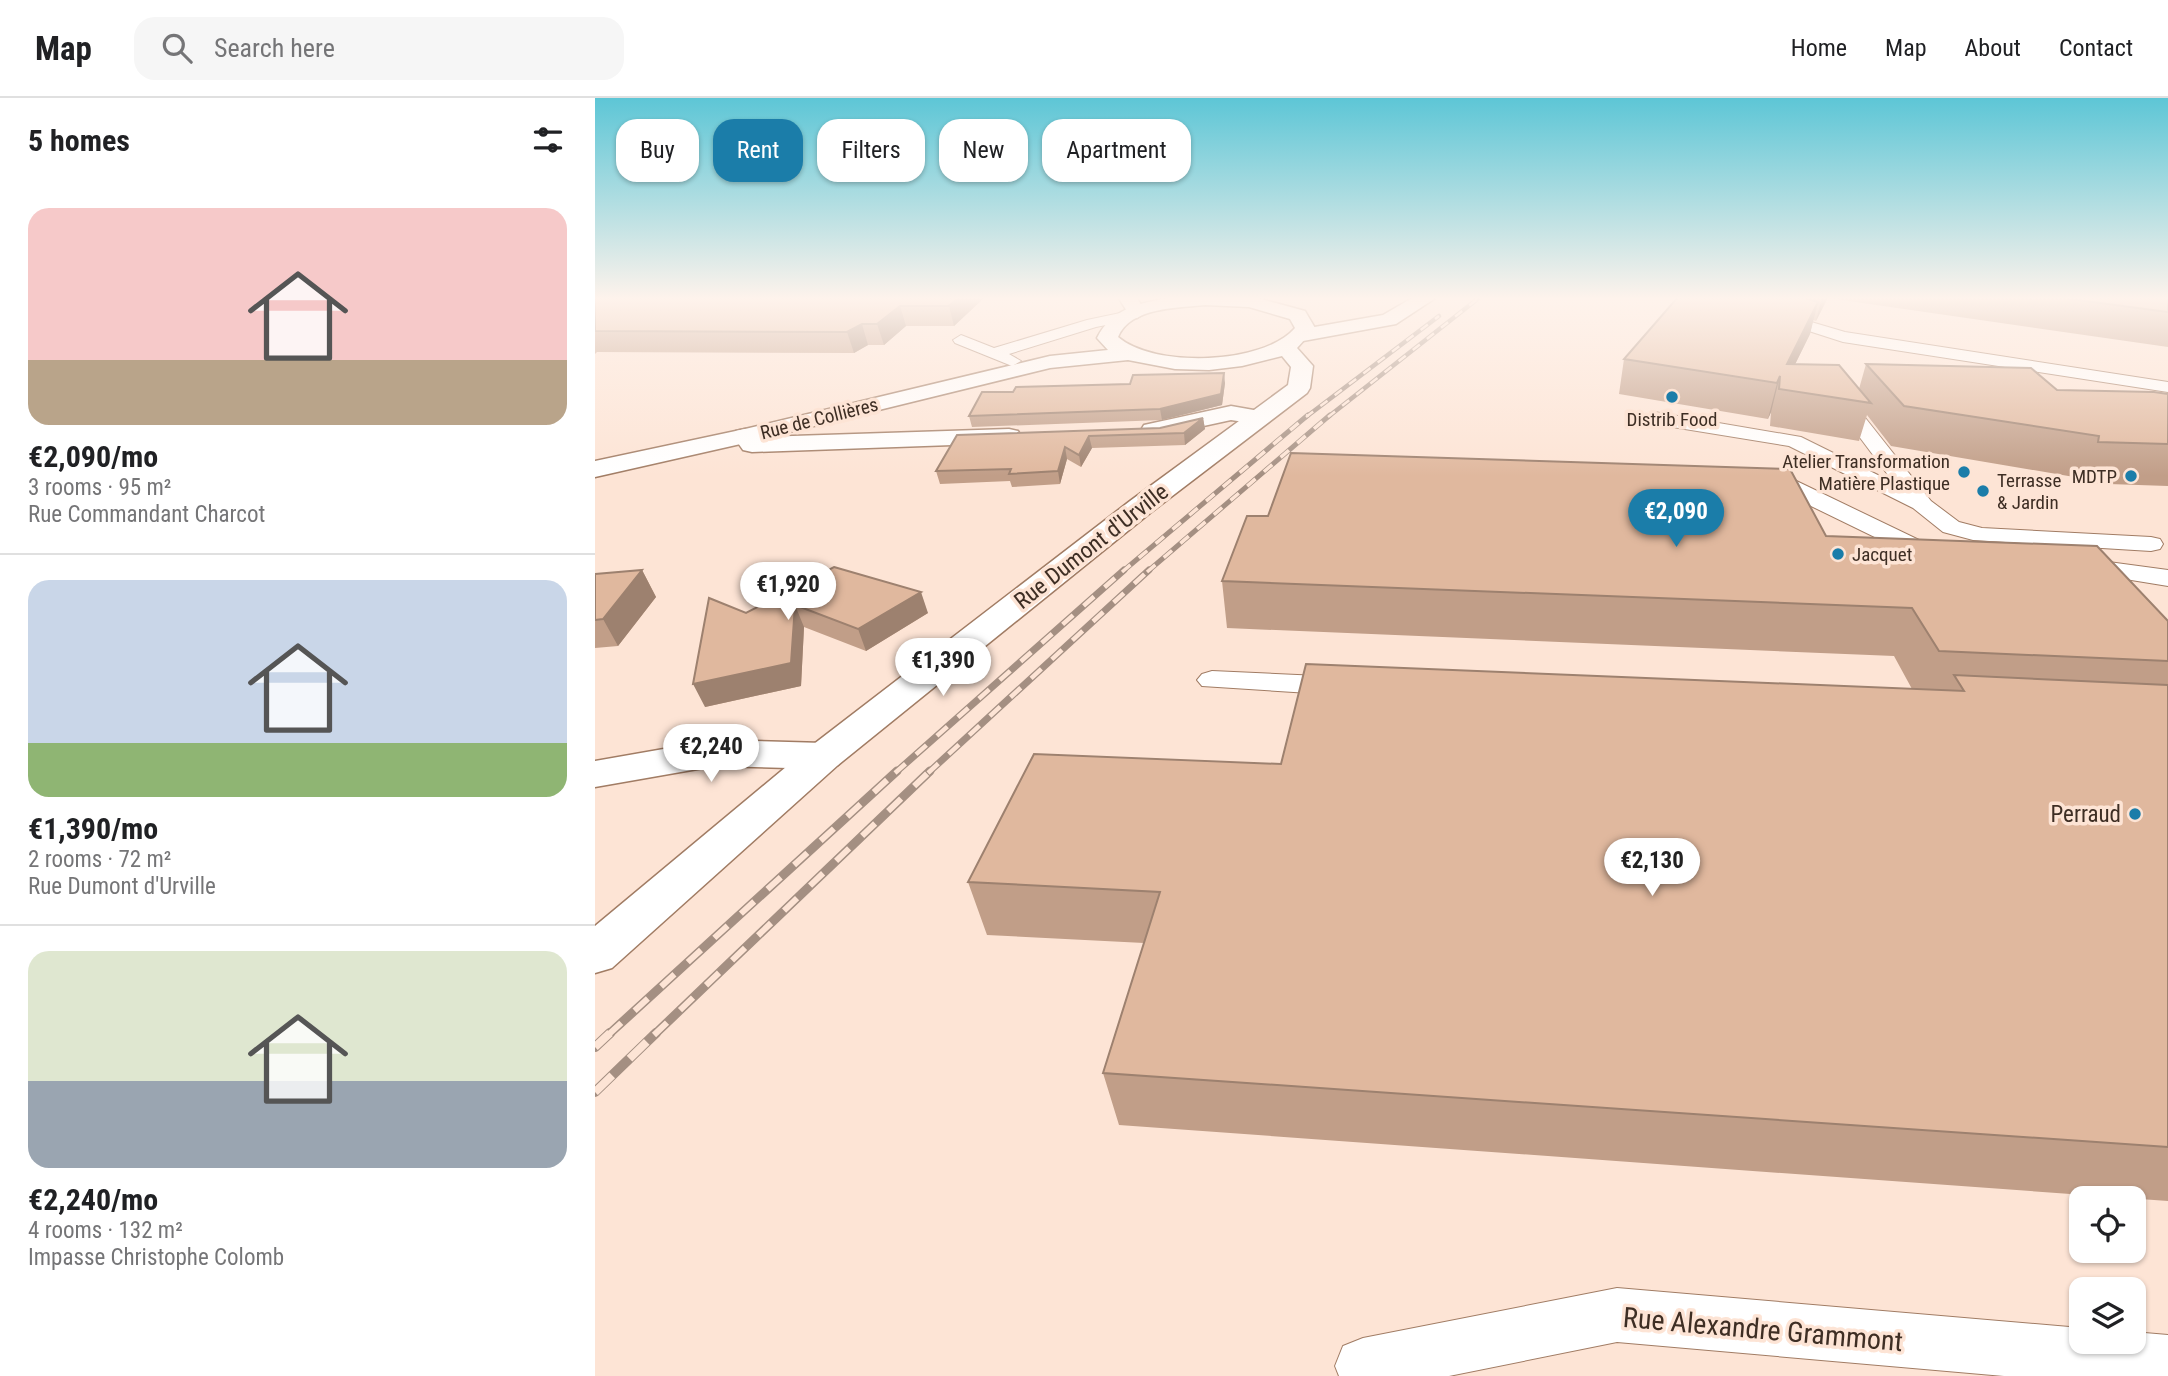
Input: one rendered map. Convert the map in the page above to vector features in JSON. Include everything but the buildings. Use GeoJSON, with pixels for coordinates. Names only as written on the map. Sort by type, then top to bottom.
{"type":"FeatureCollection","features":[{"type":"Feature","properties":{"kind":"street","name":"Rue de Collières"},"geometry":{"type":"LineString","coordinates":[[595,468],[745,436],[1050,362],[1101,357]]}},
{"type":"Feature","properties":{"kind":"street","name":"Rue de Collières"},"geometry":{"type":"LineString","coordinates":[[1139,357],[1164,362],[1231,361]]}},
{"type":"Feature","properties":{"kind":"street"},"geometry":{"type":"LineString","coordinates":[[1135,431],[1162,430],[1231,413],[1265,398],[1231,361],[1241,357]]}},
{"type":"Feature","properties":{"kind":"street","name":"Rue Dumont d'Urville"},"geometry":{"type":"LineString","coordinates":[[595,954],[824,755],[1265,398],[1299,387],[1302,366],[1300,357]]}},
{"type":"Feature","properties":{"kind":"street"},"geometry":{"type":"LineString","coordinates":[[745,436],[752,445],[1039,435]]}},
{"type":"Feature","properties":{"kind":"street"},"geometry":{"type":"LineString","coordinates":[[595,774],[715,753],[824,755]]}},
{"type":"Feature","properties":{"kind":"lane"},"geometry":{"type":"LineString","coordinates":[[1002,357],[1026,368]]}},
{"type":"Feature","properties":{"kind":"lane"},"geometry":{"type":"LineString","coordinates":[[1971,357],[2168,387]]}},
{"type":"Feature","properties":{"kind":"lane"},"geometry":{"type":"LineString","coordinates":[[1827,381],[1923,506]]}},
{"type":"Feature","properties":{"kind":"lane"},"geometry":{"type":"LineString","coordinates":[[1654,418],[1794,441],[1923,506],[1951,527],[1981,535],[2162,549]]}},
{"type":"Feature","properties":{"kind":"lane"},"geometry":{"type":"LineString","coordinates":[[1736,480],[1778,481],[1944,561],[1957,561]]}},
{"type":"Feature","properties":{"kind":"lane"},"geometry":{"type":"LineString","coordinates":[[2050,564],[2077,565],[2168,578]]}},
{"type":"Feature","properties":{"kind":"lane"},"geometry":{"type":"LineString","coordinates":[[1212,680],[1364,687]]}},
{"type":"Feature","properties":{"kind":"lane","name":"Rue Alexandre Grammont"},"geometry":{"type":"LineString","coordinates":[[1363,1366],[1617,1315],[2168,1363]]}},
{"type":"Feature","properties":{"kind":"railway"},"geometry":{"type":"LineString","coordinates":[[1306,417],[1385,357]]}},
{"type":"Feature","properties":{"kind":"railway"},"geometry":{"type":"LineString","coordinates":[[1328,417],[1404,357]]}},
{"type":"Feature","properties":{"kind":"railway"},"geometry":{"type":"LineString","coordinates":[[1122,572],[1308,415]]}},
{"type":"Feature","properties":{"kind":"railway"},"geometry":{"type":"LineString","coordinates":[[1147,572],[1330,415]]}},
{"type":"Feature","properties":{"kind":"railway"},"geometry":{"type":"LineString","coordinates":[[895,773],[1124,570]]}},
{"type":"Feature","properties":{"kind":"railway"},"geometry":{"type":"LineString","coordinates":[[928,773],[1149,570]]}},
{"type":"Feature","properties":{"kind":"railway"},"geometry":{"type":"LineString","coordinates":[[608,1035],[897,771]]}},
{"type":"Feature","properties":{"kind":"railway"},"geometry":{"type":"LineString","coordinates":[[654,1035],[930,771]]}},
{"type":"Feature","properties":{"kind":"railway"},"geometry":{"type":"LineString","coordinates":[[595,1047],[610,1033]]}},
{"type":"Feature","properties":{"kind":"railway"},"geometry":{"type":"LineString","coordinates":[[595,1092],[656,1033]]}},
{"type":"Feature","properties":{"kind":"place","name":"Distrib Food"},"geometry":{"type":"Point","coordinates":[1672,397]}},
{"type":"Feature","properties":{"kind":"place","name":"Atelier Transformation Matière Plastique"},"geometry":{"type":"Point","coordinates":[1964,472]}},
{"type":"Feature","properties":{"kind":"place","name":"MDTP"},"geometry":{"type":"Point","coordinates":[2131,476]}},
{"type":"Feature","properties":{"kind":"place","name":"Terrasse & Jardin"},"geometry":{"type":"Point","coordinates":[1983,491]}},
{"type":"Feature","properties":{"kind":"place","name":"Jacquet"},"geometry":{"type":"Point","coordinates":[1838,554]}},
{"type":"Feature","properties":{"kind":"place","name":"Perraud"},"geometry":{"type":"Point","coordinates":[2135,814]}}]}
